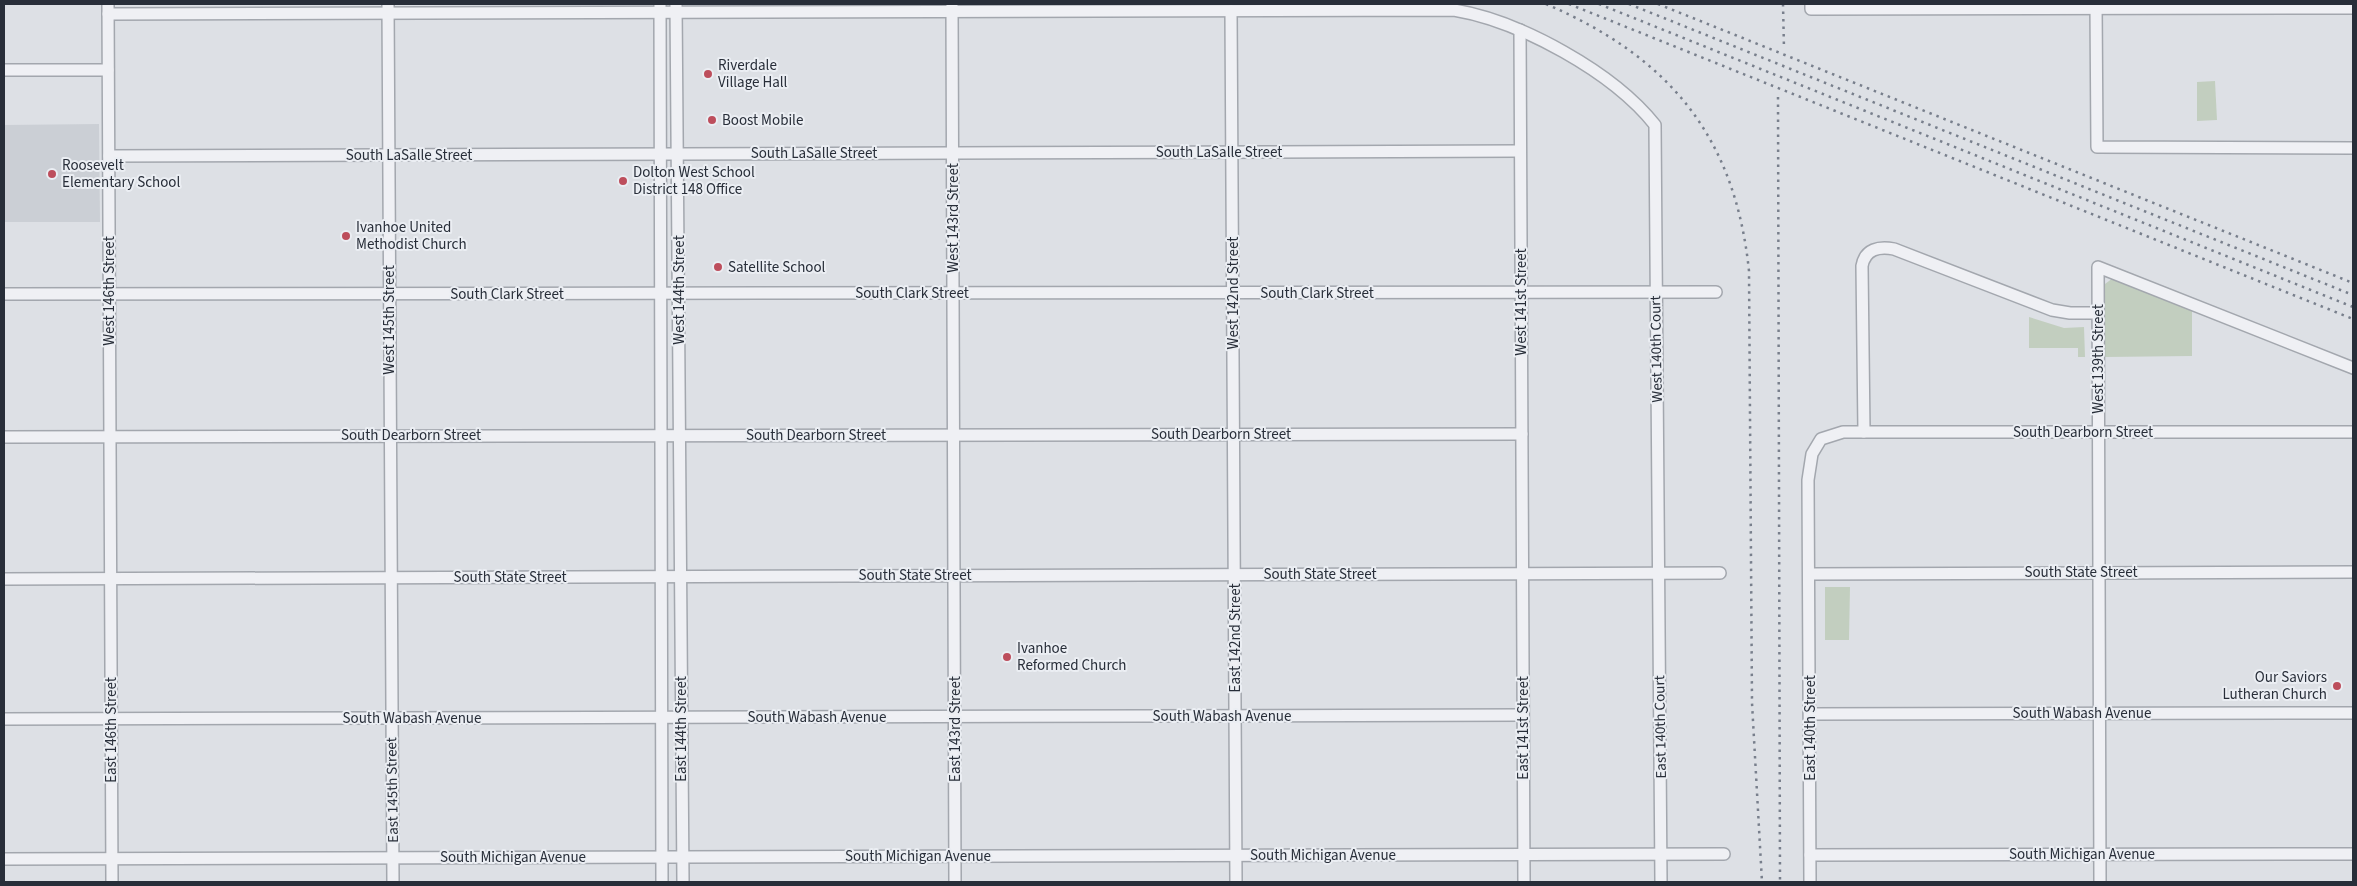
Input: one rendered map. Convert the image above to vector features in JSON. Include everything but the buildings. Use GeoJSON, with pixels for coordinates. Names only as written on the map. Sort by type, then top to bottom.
{"type":"FeatureCollection","features":[{"type":"Feature","properties":{"kind":"street"},"geometry":{"type":"LineString","coordinates":[[1811,6],[2353,8]]}},
{"type":"Feature","properties":{"kind":"street"},"geometry":{"type":"LineString","coordinates":[[2096,6],[2097,147],[2353,148]]}},
{"type":"Feature","properties":{"kind":"street"},"geometry":{"type":"LineString","coordinates":[[108,9],[952,7],[1231,11],[1454,10],[1471,13],[1520,30]]}},
{"type":"Feature","properties":{"kind":"street","name":"West 143rd Street"},"geometry":{"type":"LineString","coordinates":[[952,7],[954,575]]}},
{"type":"Feature","properties":{"kind":"street","name":"West 145th Street"},"geometry":{"type":"LineString","coordinates":[[388,8],[390,577]]}},
{"type":"Feature","properties":{"kind":"street","name":"West 144th Street"},"geometry":{"type":"LineString","coordinates":[[660,8],[662,576]]}},
{"type":"Feature","properties":{"kind":"street","name":"West 144th Street"},"geometry":{"type":"LineString","coordinates":[[676,8],[680,576]]}},
{"type":"Feature","properties":{"kind":"street","name":"West 146th Street"},"geometry":{"type":"LineString","coordinates":[[108,9],[111,578]]}},
{"type":"Feature","properties":{"kind":"street","name":"West 142nd Street"},"geometry":{"type":"LineString","coordinates":[[1231,11],[1235,574]]}},
{"type":"Feature","properties":{"kind":"street","name":"West 140th Court"},"geometry":{"type":"LineString","coordinates":[[1520,30],[1544,40],[1593,70],[1630,99],[1655,125],[1658,573]]}},
{"type":"Feature","properties":{"kind":"street","name":"West 141st Street"},"geometry":{"type":"LineString","coordinates":[[1520,30],[1522,573]]}},
{"type":"Feature","properties":{"kind":"street"},"geometry":{"type":"LineString","coordinates":[[4,70],[108,70]]}},
{"type":"Feature","properties":{"kind":"street","name":"South LaSalle Street"},"geometry":{"type":"LineString","coordinates":[[109,156],[1520,151]]}},
{"type":"Feature","properties":{"kind":"street"},"geometry":{"type":"LineString","coordinates":[[1864,432],[1862,266],[1865,256],[1874,250],[1880,247],[1894,249],[2057,311],[2070,314],[2098,313]]}},
{"type":"Feature","properties":{"kind":"street","name":"West 139th Street"},"geometry":{"type":"LineString","coordinates":[[2100,882],[2098,267],[2353,368]]}},
{"type":"Feature","properties":{"kind":"street","name":"South Clark Street"},"geometry":{"type":"LineString","coordinates":[[4,294],[1716,292]]}},
{"type":"Feature","properties":{"kind":"street","name":"South Dearborn Street"},"geometry":{"type":"LineString","coordinates":[[1816,444],[1827,436],[1864,432],[2353,432]]}},
{"type":"Feature","properties":{"kind":"street","name":"South Dearborn Street"},"geometry":{"type":"LineString","coordinates":[[4,437],[1522,434]]}},
{"type":"Feature","properties":{"kind":"street","name":"East 140th Street"},"geometry":{"type":"LineString","coordinates":[[1810,882],[1808,480],[1809,465],[1816,444]]}},
{"type":"Feature","properties":{"kind":"street","name":"South State Street"},"geometry":{"type":"LineString","coordinates":[[4,579],[1720,572]]}},
{"type":"Feature","properties":{"kind":"street","name":"South State Street"},"geometry":{"type":"LineString","coordinates":[[1809,574],[2353,572]]}},
{"type":"Feature","properties":{"kind":"street","name":"East 141st Street"},"geometry":{"type":"LineString","coordinates":[[1522,573],[1524,882]]}},
{"type":"Feature","properties":{"kind":"street","name":"East 140th Court"},"geometry":{"type":"LineString","coordinates":[[1658,573],[1661,882]]}},
{"type":"Feature","properties":{"kind":"street","name":"East 142nd Street"},"geometry":{"type":"LineString","coordinates":[[1235,574],[1236,882]]}},
{"type":"Feature","properties":{"kind":"street","name":"East 143rd Street"},"geometry":{"type":"LineString","coordinates":[[954,575],[955,882]]}},
{"type":"Feature","properties":{"kind":"street","name":"East 144th Street"},"geometry":{"type":"LineString","coordinates":[[662,576],[662,882]]}},
{"type":"Feature","properties":{"kind":"street","name":"East 144th Street"},"geometry":{"type":"LineString","coordinates":[[680,576],[682,882]]}},
{"type":"Feature","properties":{"kind":"street","name":"East 145th Street"},"geometry":{"type":"LineString","coordinates":[[390,577],[393,882]]}},
{"type":"Feature","properties":{"kind":"street","name":"East 146th Street"},"geometry":{"type":"LineString","coordinates":[[111,578],[112,882]]}},
{"type":"Feature","properties":{"kind":"street","name":"South Wabash Avenue"},"geometry":{"type":"LineString","coordinates":[[1810,714],[2353,713]]}},
{"type":"Feature","properties":{"kind":"street","name":"South Wabash Avenue"},"geometry":{"type":"LineString","coordinates":[[4,719],[1523,715]]}},
{"type":"Feature","properties":{"kind":"street","name":"South Michigan Avenue"},"geometry":{"type":"LineString","coordinates":[[4,859],[1724,854]]}},
{"type":"Feature","properties":{"kind":"street","name":"South Michigan Avenue"},"geometry":{"type":"LineString","coordinates":[[1810,855],[2353,854]]}},
{"type":"Feature","properties":{"kind":"shaded area","name":"Roosevelt Elementary School"},"geometry":{"type":"Polygon","coordinates":[[[99,124],[100,222],[4,222],[4,125],[99,124]]]}},
{"type":"Feature","properties":{"kind":"green space"},"geometry":{"type":"Polygon","coordinates":[[[2215,81],[2217,120],[2197,121],[2197,82],[2215,81]]]}},
{"type":"Feature","properties":{"kind":"green space"},"geometry":{"type":"Polygon","coordinates":[[[2113,278],[2192,310],[2192,356],[2105,357],[2105,284],[2113,278]]]}},
{"type":"Feature","properties":{"kind":"green space"},"geometry":{"type":"Polygon","coordinates":[[[2029,317],[2064,328],[2084,327],[2085,357],[2078,357],[2078,348],[2029,348],[2029,317]]]}},
{"type":"Feature","properties":{"kind":"green space"},"geometry":{"type":"Polygon","coordinates":[[[1825,587],[1850,587],[1849,640],[1825,640],[1825,587]]]}},
{"type":"Feature","properties":{"kind":"railway"},"geometry":{"type":"LineString","coordinates":[[1546,4],[1589,25],[1628,49],[1661,76],[1688,107],[1711,141],[1729,180],[1741,223],[1749,271],[1752,703],[1762,882]]}},
{"type":"Feature","properties":{"kind":"railway"},"geometry":{"type":"LineString","coordinates":[[1569,4],[2353,319]]}},
{"type":"Feature","properties":{"kind":"railway"},"geometry":{"type":"LineString","coordinates":[[1599,4],[2353,307]]}},
{"type":"Feature","properties":{"kind":"railway"},"geometry":{"type":"LineString","coordinates":[[1629,4],[2353,295]]}},
{"type":"Feature","properties":{"kind":"railway"},"geometry":{"type":"LineString","coordinates":[[1658,4],[2353,283]]}},
{"type":"Feature","properties":{"kind":"railway"},"geometry":{"type":"LineString","coordinates":[[1783,4],[1784,49]]}},
{"type":"Feature","properties":{"kind":"railway"},"geometry":{"type":"LineString","coordinates":[[1778,97],[1780,882]]}},
{"type":"Feature","properties":{"kind":"place","name":"Riverdale Village Hall"},"geometry":{"type":"Point","coordinates":[708,74]}},
{"type":"Feature","properties":{"kind":"place","name":"Boost Mobile"},"geometry":{"type":"Point","coordinates":[712,120]}},
{"type":"Feature","properties":{"kind":"place","name":"Roosevelt Elementary School"},"geometry":{"type":"Point","coordinates":[52,174]}},
{"type":"Feature","properties":{"kind":"place","name":"Dolton West School District 148 Office"},"geometry":{"type":"Point","coordinates":[623,181]}},
{"type":"Feature","properties":{"kind":"place","name":"Ivanhoe United Methodist Church"},"geometry":{"type":"Point","coordinates":[346,236]}},
{"type":"Feature","properties":{"kind":"place","name":"Satellite School"},"geometry":{"type":"Point","coordinates":[718,267]}},
{"type":"Feature","properties":{"kind":"place","name":"Ivanhoe Reformed Church"},"geometry":{"type":"Point","coordinates":[1007,657]}},
{"type":"Feature","properties":{"kind":"place","name":"Our Saviors Lutheran Church"},"geometry":{"type":"Point","coordinates":[2337,686]}}]}
